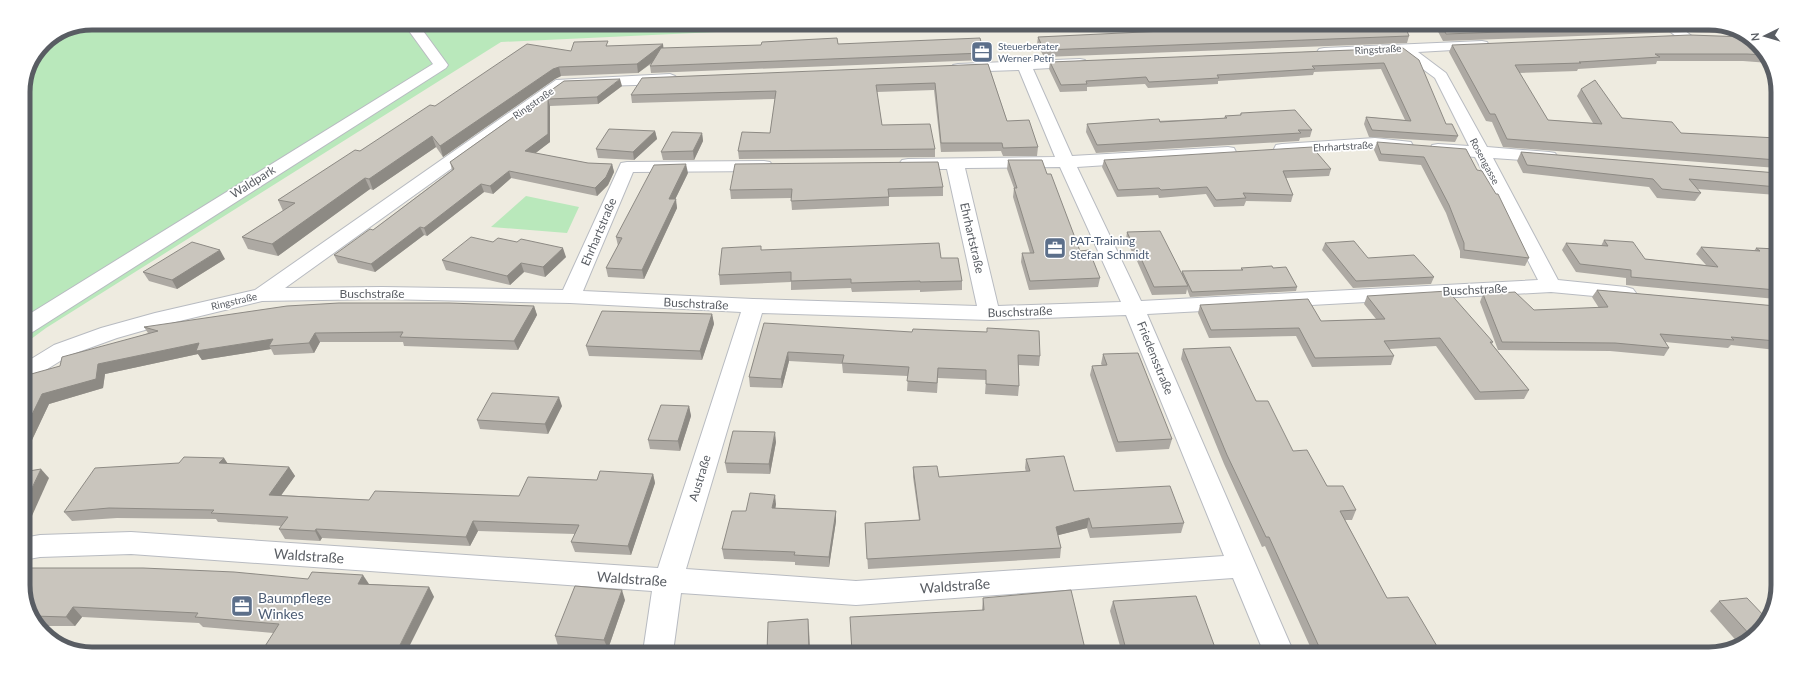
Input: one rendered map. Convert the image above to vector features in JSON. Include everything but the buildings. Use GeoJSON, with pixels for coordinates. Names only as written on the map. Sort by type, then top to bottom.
{"type":"FeatureCollection","features":[{"type":"Feature","properties":{"kind":"street","name":"Waldpark"},"geometry":{"type":"LineString","coordinates":[[30,324],[441,65],[415,30]]}},
{"type":"Feature","properties":{"kind":"street"},"geometry":{"type":"LineString","coordinates":[[1667,32],[1694,37]]}},
{"type":"Feature","properties":{"kind":"street","name":"Ringstraße"},"geometry":{"type":"LineString","coordinates":[[1309,52],[1498,44]]}},
{"type":"Feature","properties":{"kind":"street","name":"Rosengasse"},"geometry":{"type":"LineString","coordinates":[[1404,48],[1441,76],[1551,286]]}},
{"type":"Feature","properties":{"kind":"street"},"geometry":{"type":"LineString","coordinates":[[940,69],[1096,62]]}},
{"type":"Feature","properties":{"kind":"street","name":"Friedensstraße"},"geometry":{"type":"LineString","coordinates":[[1024,65],[1066,162],[1134,308],[1241,566],[1276,647]]}},
{"type":"Feature","properties":{"kind":"street","name":"Ringstraße"},"geometry":{"type":"LineString","coordinates":[[30,370],[62,350],[109,333],[155,320],[262,294],[561,83],[687,78]]}},
{"type":"Feature","properties":{"kind":"street","name":"Ehrhartstraße"},"geometry":{"type":"LineString","coordinates":[[893,164],[1066,162],[1375,144],[1566,158]]}},
{"type":"Feature","properties":{"kind":"street","name":"Ehrhartstraße"},"geometry":{"type":"LineString","coordinates":[[955,164],[989,313]]}},
{"type":"Feature","properties":{"kind":"street","name":"Ehrhartstraße"},"geometry":{"type":"LineString","coordinates":[[570,297],[619,167],[783,166]]}},
{"type":"Feature","properties":{"kind":"street","name":"Buschstraße"},"geometry":{"type":"LineString","coordinates":[[262,294],[382,293],[570,297],[753,306],[989,313],[1134,308],[1551,286],[1644,295]]}},
{"type":"Feature","properties":{"kind":"street","name":"Austraße"},"geometry":{"type":"LineString","coordinates":[[659,647],[668,581],[753,306]]}},
{"type":"Feature","properties":{"kind":"street","name":"Waldstraße"},"geometry":{"type":"LineString","coordinates":[[30,548],[40,546],[131,543],[856,593],[1241,566]]}},
{"type":"Feature","properties":{"kind":"green space"},"geometry":{"type":"Polygon","coordinates":[[[92,30],[757,30],[501,42],[46,328],[30,340],[30,92],[31,80],[40,57],[57,40],[68,35],[80,31],[92,30]]]}},
{"type":"Feature","properties":{"kind":"green space"},"geometry":{"type":"Polygon","coordinates":[[[526,196],[579,207],[567,233],[491,227],[526,196]]]}},
{"type":"Feature","properties":{"kind":"place","name":"Steuerberater Werner Petri"},"geometry":{"type":"Point","coordinates":[982,52]}},
{"type":"Feature","properties":{"kind":"place","name":"PAT-Training Stefan Schmidt"},"geometry":{"type":"Point","coordinates":[1055,248]}},
{"type":"Feature","properties":{"kind":"place","name":"Baumpflege Winkes"},"geometry":{"type":"Point","coordinates":[242,606]}}]}
